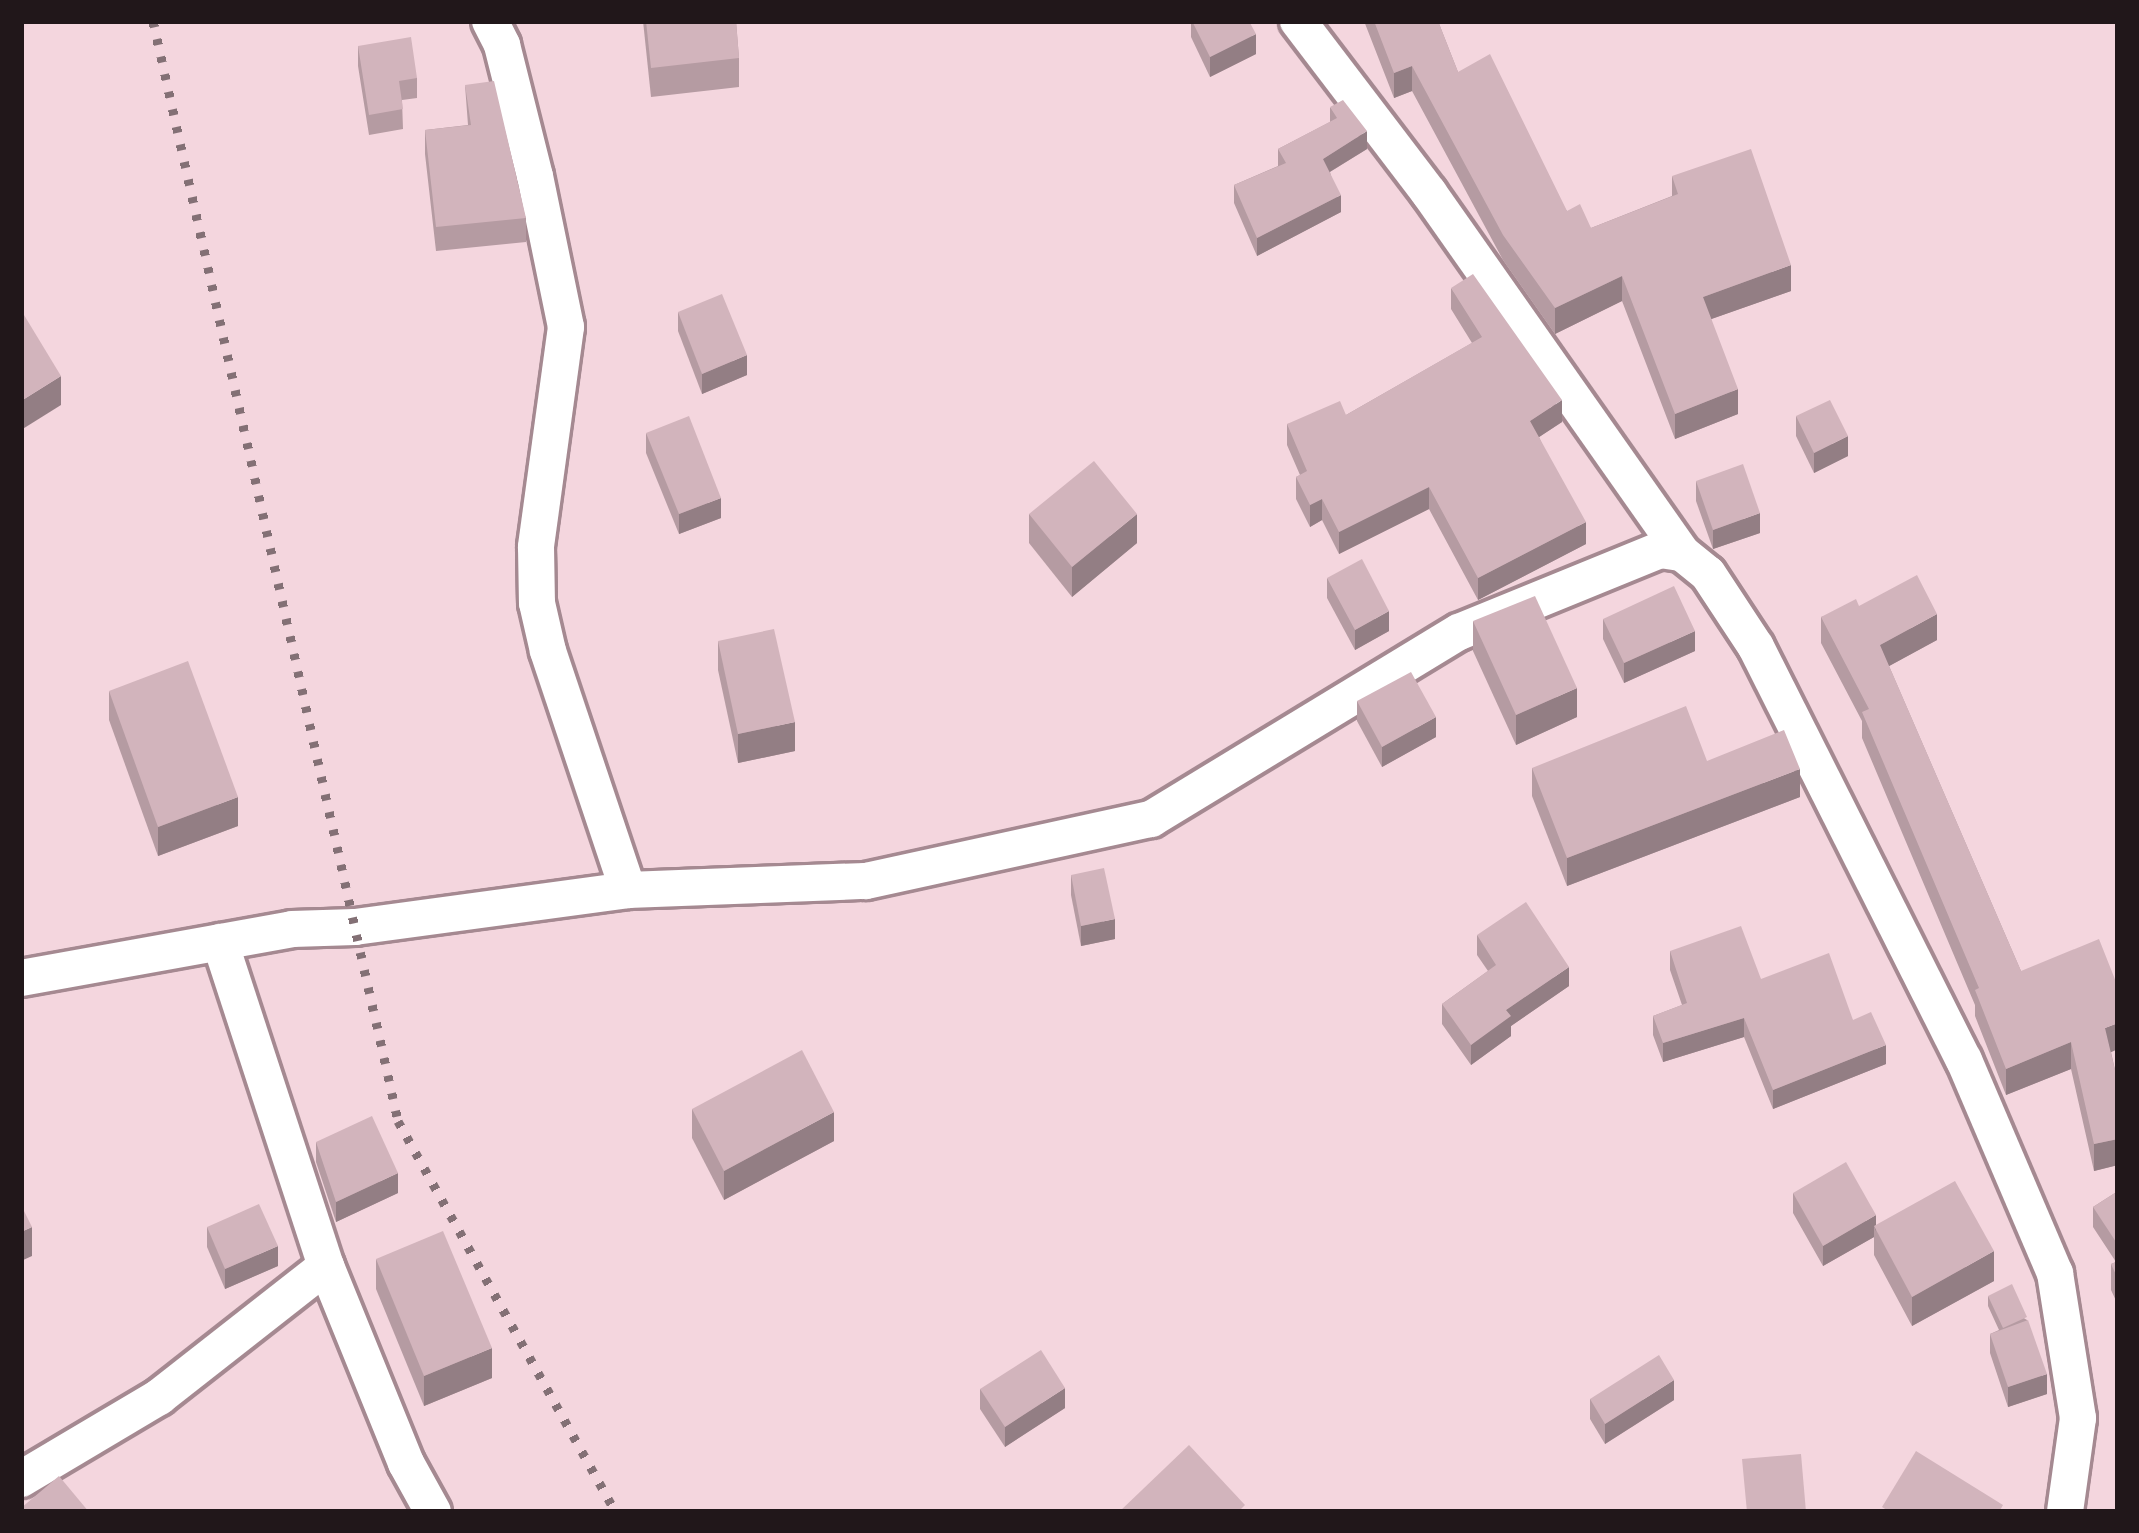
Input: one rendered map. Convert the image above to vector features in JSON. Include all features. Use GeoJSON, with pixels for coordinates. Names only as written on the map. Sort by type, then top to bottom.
{"type":"FeatureCollection","features":[{"type":"Feature","properties":{"kind":"street"},"geometry":{"type":"LineString","coordinates":[[490,21],[502,45],[566,327],[536,548],[538,603],[548,651],[628,890]]}},
{"type":"Feature","properties":{"kind":"street"},"geometry":{"type":"LineString","coordinates":[[1298,21],[1429,193],[1682,554],[1708,574],[1756,647],[1964,1060],[2055,1273],[2078,1418],[2065,1512]]}},
{"type":"Feature","properties":{"kind":"street"},"geometry":{"type":"LineString","coordinates":[[21,978],[220,942],[628,890],[866,880],[1151,819],[1459,632],[1660,550],[1682,554]]}},
{"type":"Feature","properties":{"kind":"street"},"geometry":{"type":"LineString","coordinates":[[220,942],[326,1266],[406,1463],[433,1512]]}},
{"type":"Feature","properties":{"kind":"street"},"geometry":{"type":"LineString","coordinates":[[21,1479],[159,1397],[326,1266]]}},
{"type":"Feature","properties":{"kind":"building"},"geometry":{"type":"Polygon","coordinates":[[[646,21],[736,21],[739,58],[651,68],[646,21]]]}},
{"type":"Feature","properties":{"kind":"building"},"geometry":{"type":"Polygon","coordinates":[[[1192,21],[1249,21],[1256,34],[1210,57],[1192,21]]]}},
{"type":"Feature","properties":{"kind":"building"},"geometry":{"type":"Polygon","coordinates":[[[1374,21],[1438,21],[1458,72],[1490,54],[1567,211],[1580,204],[1591,228],[1678,194],[1672,176],[1751,149],[1791,265],[1703,297],[1738,389],[1675,414],[1622,276],[1555,308],[1503,235],[1412,66],[1394,73],[1374,21]]]}},
{"type":"Feature","properties":{"kind":"building"},"geometry":{"type":"Polygon","coordinates":[[[411,37],[417,78],[399,81],[403,109],[369,115],[358,46],[411,37]]]}},
{"type":"Feature","properties":{"kind":"building"},"geometry":{"type":"Polygon","coordinates":[[[494,81],[526,218],[436,227],[425,130],[471,125],[465,85],[494,81]]]}},
{"type":"Feature","properties":{"kind":"building"},"geometry":{"type":"Polygon","coordinates":[[[1343,100],[1367,131],[1323,159],[1341,195],[1257,238],[1234,185],[1286,163],[1278,149],[1337,118],[1330,107],[1343,100]]]}},
{"type":"Feature","properties":{"kind":"building"},"geometry":{"type":"Polygon","coordinates":[[[1473,274],[1562,400],[1530,421],[1586,522],[1478,578],[1429,487],[1339,532],[1322,499],[1310,505],[1296,477],[1307,471],[1287,424],[1340,401],[1346,415],[1482,337],[1451,288],[1473,274]]]}},
{"type":"Feature","properties":{"kind":"building"},"geometry":{"type":"Polygon","coordinates":[[[722,294],[747,355],[702,374],[678,312],[722,294]]]}},
{"type":"Feature","properties":{"kind":"building"},"geometry":{"type":"Polygon","coordinates":[[[21,310],[61,376],[21,401],[21,310]]]}},
{"type":"Feature","properties":{"kind":"building"},"geometry":{"type":"Polygon","coordinates":[[[1830,400],[1848,436],[1814,453],[1796,416],[1830,400]]]}},
{"type":"Feature","properties":{"kind":"building"},"geometry":{"type":"Polygon","coordinates":[[[689,416],[721,498],[679,514],[646,433],[689,416]]]}},
{"type":"Feature","properties":{"kind":"building"},"geometry":{"type":"Polygon","coordinates":[[[1094,461],[1137,514],[1072,567],[1029,514],[1094,461]]]}},
{"type":"Feature","properties":{"kind":"building"},"geometry":{"type":"Polygon","coordinates":[[[1743,464],[1760,513],[1713,530],[1696,481],[1743,464]]]}},
{"type":"Feature","properties":{"kind":"building"},"geometry":{"type":"Polygon","coordinates":[[[1362,559],[1389,611],[1355,630],[1327,578],[1362,559]]]}},
{"type":"Feature","properties":{"kind":"building"},"geometry":{"type":"Polygon","coordinates":[[[1917,575],[1937,614],[1880,645],[2021,971],[2099,939],[2118,987],[2118,1023],[2105,1028],[2118,1083],[2118,1139],[2094,1144],[2071,1042],[2006,1069],[1975,990],[1979,988],[1862,712],[1869,709],[1821,617],[1856,599],[1859,606],[1917,575]]]}},
{"type":"Feature","properties":{"kind":"building"},"geometry":{"type":"Polygon","coordinates":[[[1674,586],[1695,631],[1624,663],[1603,619],[1674,586]]]}},
{"type":"Feature","properties":{"kind":"building"},"geometry":{"type":"Polygon","coordinates":[[[1535,596],[1577,688],[1516,715],[1473,621],[1535,596]]]}},
{"type":"Feature","properties":{"kind":"building"},"geometry":{"type":"Polygon","coordinates":[[[774,629],[795,722],[738,734],[718,641],[774,629]]]}},
{"type":"Feature","properties":{"kind":"building"},"geometry":{"type":"Polygon","coordinates":[[[188,661],[238,797],[158,827],[109,691],[188,661]]]}},
{"type":"Feature","properties":{"kind":"building"},"geometry":{"type":"Polygon","coordinates":[[[1411,672],[1436,717],[1382,747],[1357,701],[1411,672]]]}},
{"type":"Feature","properties":{"kind":"building"},"geometry":{"type":"Polygon","coordinates":[[[1686,706],[1707,761],[1784,730],[1800,769],[1567,858],[1532,768],[1686,706]]]}},
{"type":"Feature","properties":{"kind":"building"},"geometry":{"type":"Polygon","coordinates":[[[1104,868],[1115,919],[1081,926],[1071,875],[1104,868]]]}},
{"type":"Feature","properties":{"kind":"building"},"geometry":{"type":"Polygon","coordinates":[[[1526,902],[1569,967],[1506,1010],[1511,1016],[1471,1045],[1442,1004],[1496,965],[1477,935],[1526,902]]]}},
{"type":"Feature","properties":{"kind":"building"},"geometry":{"type":"Polygon","coordinates":[[[1741,926],[1761,979],[1829,953],[1853,1020],[1871,1012],[1886,1045],[1773,1090],[1744,1018],[1663,1043],[1653,1016],[1687,1003],[1670,951],[1741,926]]]}},
{"type":"Feature","properties":{"kind":"building"},"geometry":{"type":"Polygon","coordinates":[[[802,1050],[834,1112],[724,1171],[692,1109],[802,1050]]]}},
{"type":"Feature","properties":{"kind":"building"},"geometry":{"type":"Polygon","coordinates":[[[372,1116],[398,1173],[336,1202],[316,1142],[372,1116]]]}},
{"type":"Feature","properties":{"kind":"building"},"geometry":{"type":"Polygon","coordinates":[[[1846,1162],[1876,1215],[1823,1246],[1793,1193],[1846,1162]]]}},
{"type":"Feature","properties":{"kind":"building"},"geometry":{"type":"Polygon","coordinates":[[[1955,1181],[1994,1251],[1912,1297],[1874,1226],[1955,1181]]]}},
{"type":"Feature","properties":{"kind":"building"},"geometry":{"type":"Polygon","coordinates":[[[2118,1191],[2118,1245],[2093,1207],[2118,1191]]]}},
{"type":"Feature","properties":{"kind":"building"},"geometry":{"type":"Polygon","coordinates":[[[259,1204],[278,1246],[225,1269],[207,1227],[259,1204]]]}},
{"type":"Feature","properties":{"kind":"building"},"geometry":{"type":"Polygon","coordinates":[[[21,1205],[32,1227],[21,1232],[21,1205]]]}},
{"type":"Feature","properties":{"kind":"building"},"geometry":{"type":"Polygon","coordinates":[[[443,1231],[492,1348],[424,1376],[376,1259],[443,1231]]]}},
{"type":"Feature","properties":{"kind":"building"},"geometry":{"type":"Polygon","coordinates":[[[2012,1284],[2027,1317],[2003,1328],[1988,1296],[2012,1284]]]}},
{"type":"Feature","properties":{"kind":"building"},"geometry":{"type":"Polygon","coordinates":[[[2028,1320],[2047,1374],[2008,1387],[1990,1334],[2028,1320]]]}},
{"type":"Feature","properties":{"kind":"building"},"geometry":{"type":"Polygon","coordinates":[[[1041,1350],[1065,1388],[1005,1427],[980,1389],[1041,1350]]]}},
{"type":"Feature","properties":{"kind":"building"},"geometry":{"type":"Polygon","coordinates":[[[1659,1355],[1674,1380],[1605,1424],[1590,1399],[1659,1355]]]}},
{"type":"Feature","properties":{"kind":"building"},"geometry":{"type":"Polygon","coordinates":[[[1189,1445],[1245,1505],[1238,1512],[1119,1512],[1189,1445]]]}},
{"type":"Feature","properties":{"kind":"building"},"geometry":{"type":"Polygon","coordinates":[[[1916,1451],[2003,1505],[1999,1512],[1890,1512],[1882,1507],[1916,1451]]]}},
{"type":"Feature","properties":{"kind":"building"},"geometry":{"type":"Polygon","coordinates":[[[1801,1454],[1806,1512],[1747,1512],[1742,1459],[1801,1454]]]}},
{"type":"Feature","properties":{"kind":"building"},"geometry":{"type":"Polygon","coordinates":[[[59,1476],[89,1512],[21,1512],[21,1508],[59,1476]]]}},
{"type":"Feature","properties":{"kind":"railway"},"geometry":{"type":"LineString","coordinates":[[153,21],[398,1121],[616,1512]]}}]}
